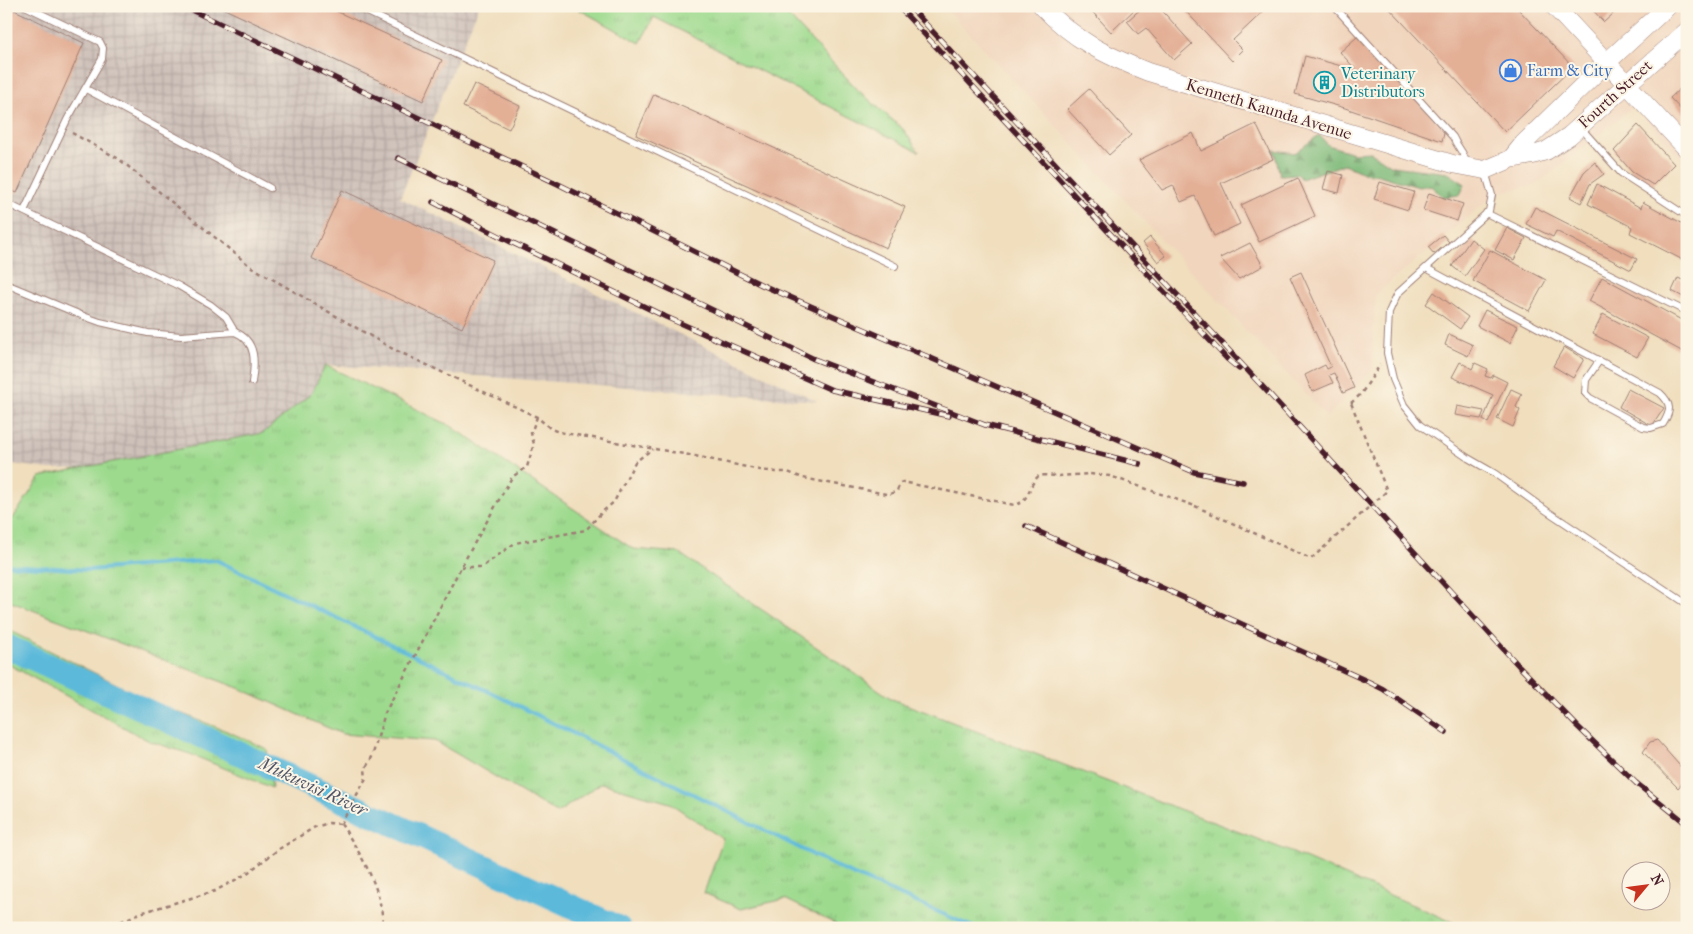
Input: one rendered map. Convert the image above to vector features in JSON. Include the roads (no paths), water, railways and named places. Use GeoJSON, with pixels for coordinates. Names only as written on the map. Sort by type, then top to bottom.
{"type":"FeatureCollection","features":[{"type":"Feature","properties":{"kind":"main road","name":"Kenneth Kaunda Avenue"},"geometry":{"type":"LineString","coordinates":[[1042,6],[1068,30],[1091,47],[1119,61],[1148,72],[1485,170]]}},
{"type":"Feature","properties":{"kind":"main road"},"geometry":{"type":"LineString","coordinates":[[1554,6],[1687,149]]}},
{"type":"Feature","properties":{"kind":"main road"},"geometry":{"type":"LineString","coordinates":[[1485,170],[1511,159],[1523,144],[1607,62],[1668,6]]}},
{"type":"Feature","properties":{"kind":"main road","name":"Fourth Street"},"geometry":{"type":"LineString","coordinates":[[1511,159],[1546,151],[1569,136],[1687,31]]}},
{"type":"Feature","properties":{"kind":"lane"},"geometry":{"type":"LineString","coordinates":[[24,211],[64,128],[102,58],[103,48],[100,42],[26,6]]}},
{"type":"Feature","properties":{"kind":"lane"},"geometry":{"type":"LineString","coordinates":[[356,6],[896,266]]}},
{"type":"Feature","properties":{"kind":"lane"},"geometry":{"type":"LineString","coordinates":[[1334,6],[1454,136],[1465,156],[1466,166]]}},
{"type":"Feature","properties":{"kind":"lane"},"geometry":{"type":"LineString","coordinates":[[86,89],[270,188]]}},
{"type":"Feature","properties":{"kind":"lane"},"geometry":{"type":"LineString","coordinates":[[1579,126],[1621,173],[1687,216]]}},
{"type":"Feature","properties":{"kind":"lane"},"geometry":{"type":"LineString","coordinates":[[1485,170],[1492,195],[1491,206],[1486,213],[1398,292],[1389,312],[1387,353],[1393,379],[1404,405],[1420,425],[1687,604]]}},
{"type":"Feature","properties":{"kind":"lane"},"geometry":{"type":"LineString","coordinates":[[6,203],[179,286],[226,316],[235,332]]}},
{"type":"Feature","properties":{"kind":"lane"},"geometry":{"type":"LineString","coordinates":[[1486,213],[1687,312]]}},
{"type":"Feature","properties":{"kind":"lane"},"geometry":{"type":"LineString","coordinates":[[1426,268],[1660,393],[1669,405],[1669,414],[1663,424],[1651,428],[1643,427],[1590,398],[1584,389],[1586,380],[1599,361]]}},
{"type":"Feature","properties":{"kind":"lane"},"geometry":{"type":"LineString","coordinates":[[6,284],[86,317],[140,331],[181,336],[235,332],[241,335],[252,349],[254,358],[252,382]]}},
{"type":"Feature","properties":{"kind":"waterway"},"geometry":{"type":"LineString","coordinates":[[6,565],[90,570],[216,560],[525,709],[843,870],[975,928]]}},
{"type":"Feature","properties":{"kind":"waterway","name":"Mukuvisi River"},"geometry":{"type":"LineString","coordinates":[[6,646],[619,928]]}},
{"type":"Feature","properties":{"kind":"railway"},"geometry":{"type":"LineString","coordinates":[[183,6],[558,184],[762,285],[1194,472],[1243,482]]}},
{"type":"Feature","properties":{"kind":"railway"},"geometry":{"type":"LineString","coordinates":[[898,6],[1227,359],[1239,369]]}},
{"type":"Feature","properties":{"kind":"railway"},"geometry":{"type":"LineString","coordinates":[[909,6],[1519,666],[1636,783],[1687,824]]}},
{"type":"Feature","properties":{"kind":"railway"},"geometry":{"type":"LineString","coordinates":[[398,158],[814,359],[985,425],[1140,464]]}},
{"type":"Feature","properties":{"kind":"railway"},"geometry":{"type":"LineString","coordinates":[[433,202],[666,317],[832,390],[949,416]]}},
{"type":"Feature","properties":{"kind":"railway"},"geometry":{"type":"LineString","coordinates":[[1026,526],[1369,682],[1383,689],[1446,732]]}},
{"type":"Feature","properties":{"kind":"place","name":"Farm & City"},"geometry":{"type":"Point","coordinates":[1511,70]}},
{"type":"Feature","properties":{"kind":"place","name":"Veterinary Distributors"},"geometry":{"type":"Point","coordinates":[1325,82]}}]}
